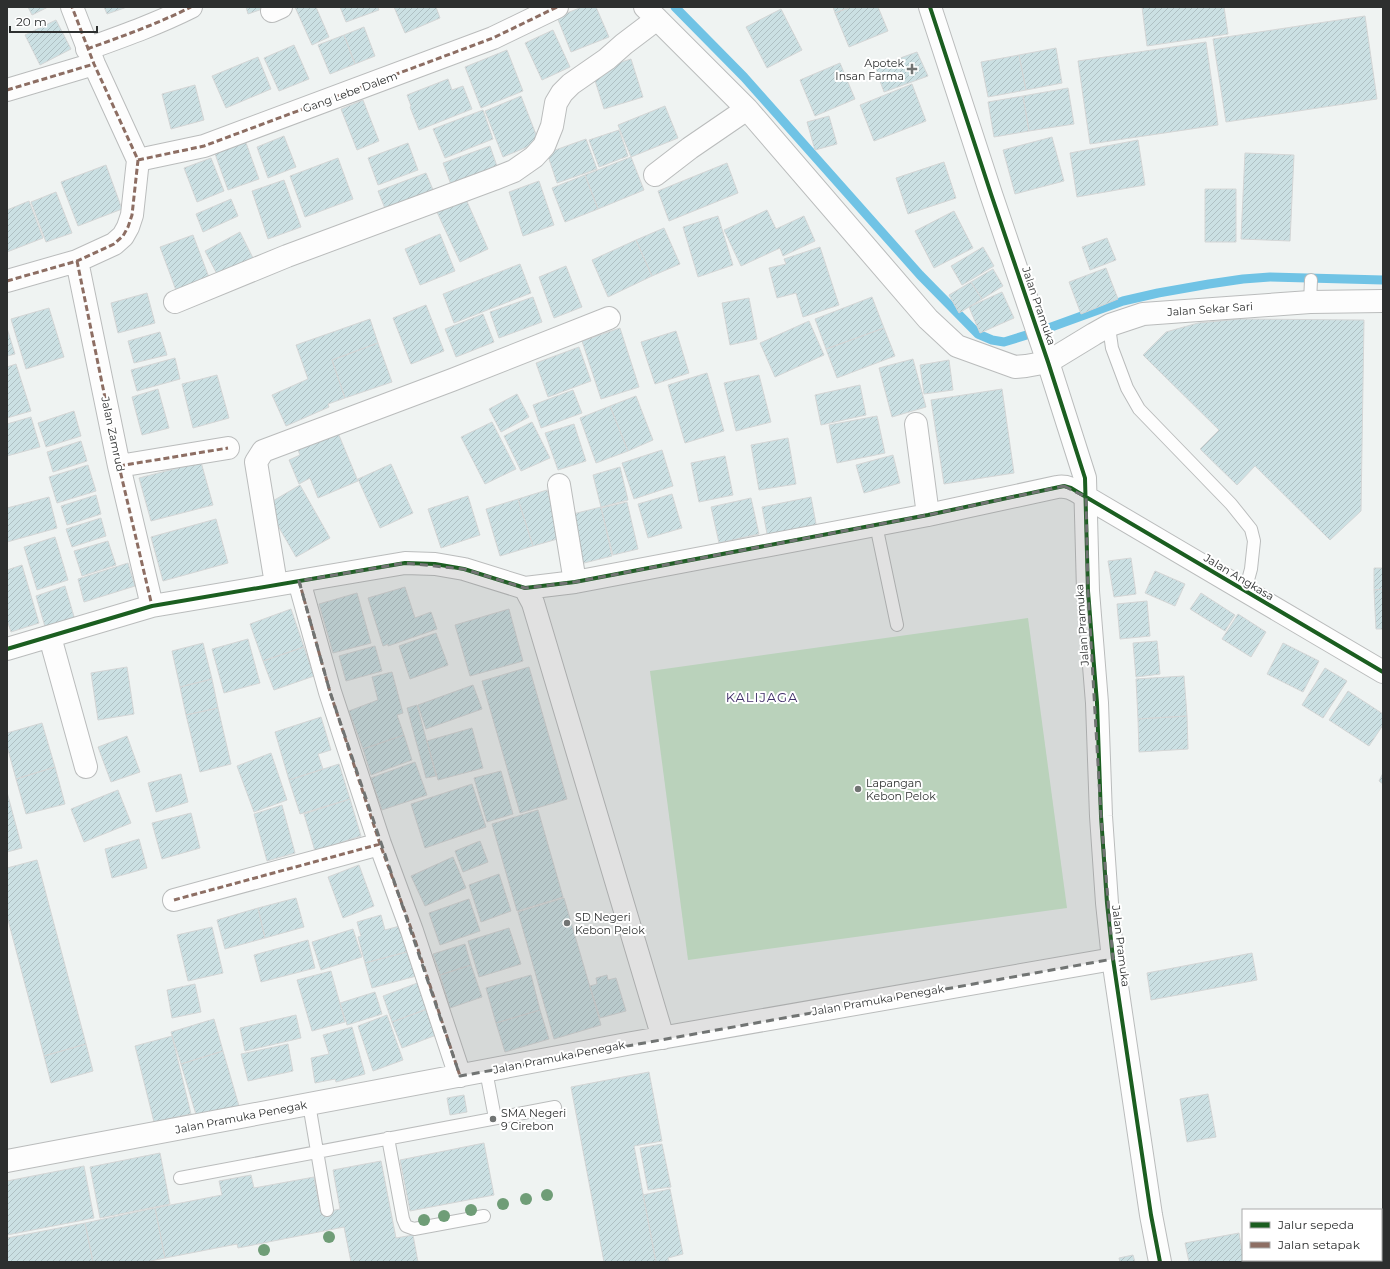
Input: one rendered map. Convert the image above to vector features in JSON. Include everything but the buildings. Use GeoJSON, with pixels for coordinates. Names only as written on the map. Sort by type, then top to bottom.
{"type":"FeatureCollection","features":[{"type":"Feature","properties":{"kind":"street"},"geometry":{"type":"LineString","coordinates":[[7,281],[78,261],[114,244],[123,236],[132,215],[138,160],[90,57],[72,7]]}},
{"type":"Feature","properties":{"kind":"street"},"geometry":{"type":"LineString","coordinates":[[7,90],[90,57],[141,30],[166,20],[191,7]]}},
{"type":"Feature","properties":{"kind":"street","name":"Gang Lebe Dalem"},"geometry":{"type":"LineString","coordinates":[[138,160],[204,146],[493,38],[557,7]]}},
{"type":"Feature","properties":{"kind":"street","name":"Jalan Pramuka"},"geometry":{"type":"LineString","coordinates":[[930,7],[988,187],[1045,352],[1085,478],[1088,591],[1097,703],[1106,903],[1150,1207],[1160,1262]]}},
{"type":"Feature","properties":{"kind":"street"},"geometry":{"type":"LineString","coordinates":[[175,302],[287,256],[494,180],[514,171],[534,157],[544,146],[552,126],[556,104],[566,88],[585,73],[607,59],[624,44],[651,13],[747,109],[928,319],[957,346],[1015,367],[1026,366],[1045,352]]}},
{"type":"Feature","properties":{"kind":"street"},"geometry":{"type":"LineString","coordinates":[[655,174],[747,109]]}},
{"type":"Feature","properties":{"kind":"street","name":"Jalan Zamrud"},"geometry":{"type":"LineString","coordinates":[[78,261],[119,466],[152,606]]}},
{"type":"Feature","properties":{"kind":"street","name":"Jalan Sekar Sari"},"geometry":{"type":"LineString","coordinates":[[1045,352],[1094,334],[1110,325],[1143,314],[1310,302],[1383,301]]}},
{"type":"Feature","properties":{"kind":"street"},"geometry":{"type":"LineString","coordinates":[[276,584],[256,462],[263,451],[452,380],[609,318]]}},
{"type":"Feature","properties":{"kind":"street"},"geometry":{"type":"LineString","coordinates":[[916,424],[928,515]]}},
{"type":"Feature","properties":{"kind":"street"},"geometry":{"type":"LineString","coordinates":[[119,466],[228,448]]}},
{"type":"Feature","properties":{"kind":"street"},"geometry":{"type":"LineString","coordinates":[[559,485],[575,582]]}},
{"type":"Feature","properties":{"kind":"street","name":"Jalan Angkasa"},"geometry":{"type":"LineString","coordinates":[[525,588],[575,582],[928,515],[1064,486],[1086,497],[1383,672]]}},
{"type":"Feature","properties":{"kind":"street"},"geometry":{"type":"LineString","coordinates":[[7,649],[152,606],[405,563],[435,564],[464,569],[525,588],[533,603],[663,1038]]}},
{"type":"Feature","properties":{"kind":"street"},"geometry":{"type":"LineString","coordinates":[[299,581],[330,692],[380,844],[412,930],[460,1076]]}},
{"type":"Feature","properties":{"kind":"street"},"geometry":{"type":"LineString","coordinates":[[50,637],[86,767]]}},
{"type":"Feature","properties":{"kind":"street"},"geometry":{"type":"LineString","coordinates":[[174,900],[380,844]]}},
{"type":"Feature","properties":{"kind":"street","name":"Jalan Pramuka Penegak"},"geometry":{"type":"LineString","coordinates":[[7,1161],[663,1038],[1113,959]]}},
{"type":"Feature","properties":{"kind":"lane"},"geometry":{"type":"LineString","coordinates":[[1310,302],[1311,280]]}},
{"type":"Feature","properties":{"kind":"lane"},"geometry":{"type":"LineString","coordinates":[[1110,325],[1112,348],[1127,388],[1139,409],[1231,504],[1251,529],[1254,541],[1251,569],[1245,591]]}},
{"type":"Feature","properties":{"kind":"lane"},"geometry":{"type":"LineString","coordinates":[[876,525],[897,625]]}},
{"type":"Feature","properties":{"kind":"lane"},"geometry":{"type":"LineString","coordinates":[[486,1071],[495,1118]]}},
{"type":"Feature","properties":{"kind":"lane"},"geometry":{"type":"LineString","coordinates":[[309,1104],[327,1210]]}},
{"type":"Feature","properties":{"kind":"lane"},"geometry":{"type":"LineString","coordinates":[[180,1178],[555,1107]]}},
{"type":"Feature","properties":{"kind":"lane"},"geometry":{"type":"LineString","coordinates":[[388,1138],[403,1219],[406,1226],[414,1229],[484,1216]]}},
{"type":"Feature","properties":{"kind":"highlighted area"},"geometry":{"type":"Polygon","coordinates":[[[1064,486],[1086,497],[1088,591],[1101,816],[1113,959],[460,1076],[330,692],[299,581],[405,563],[464,569],[525,588],[575,582],[928,515],[1064,486]]]}},
{"type":"Feature","properties":{"kind":"green space","name":"Lapangan Kebon Pelok"},"geometry":{"type":"Polygon","coordinates":[[[1028,618],[1067,908],[688,960],[650,671],[1028,618]]]}},
{"type":"Feature","properties":{"kind":"waterway"},"geometry":{"type":"LineString","coordinates":[[675,7],[744,77],[920,275],[978,334],[992,340],[1004,342],[1043,330],[1123,301],[1209,284],[1270,277],[1383,280]]}},
{"type":"Feature","properties":{"kind":"marked path"},"geometry":{"type":"LineString","coordinates":[[7,281],[77,261],[114,244],[123,236],[132,215],[138,160],[94,64],[72,7]]}},
{"type":"Feature","properties":{"kind":"marked path"},"geometry":{"type":"LineString","coordinates":[[87,49],[153,24],[191,7]]}},
{"type":"Feature","properties":{"kind":"marked path"},"geometry":{"type":"LineString","coordinates":[[138,160],[204,146],[493,38],[557,7]]}},
{"type":"Feature","properties":{"kind":"marked path"},"geometry":{"type":"LineString","coordinates":[[7,90],[94,64]]}},
{"type":"Feature","properties":{"kind":"marked path"},"geometry":{"type":"LineString","coordinates":[[77,261],[119,466],[152,606]]}},
{"type":"Feature","properties":{"kind":"marked path"},"geometry":{"type":"LineString","coordinates":[[119,466],[228,448]]}},
{"type":"Feature","properties":{"kind":"marked path"},"geometry":{"type":"LineString","coordinates":[[299,581],[330,692],[380,844],[412,931],[460,1076]]}},
{"type":"Feature","properties":{"kind":"marked path"},"geometry":{"type":"LineString","coordinates":[[174,900],[380,844]]}},
{"type":"Feature","properties":{"kind":"cycle path"},"geometry":{"type":"LineString","coordinates":[[930,7],[1085,478],[1088,591],[1097,703],[1101,816],[1107,903],[1113,959],[1151,1215],[1160,1262]]}},
{"type":"Feature","properties":{"kind":"cycle path"},"geometry":{"type":"LineString","coordinates":[[7,649],[152,606],[405,563],[435,564],[464,569],[525,588],[575,582],[928,515],[1064,486],[1071,488],[1383,672]]}},
{"type":"Feature","properties":{"kind":"place","name":"Apotek Insan Farma"},"geometry":{"type":"Point","coordinates":[912,69]}},
{"type":"Feature","properties":{"kind":"place","name":"Lapangan Kebon Pelok"},"geometry":{"type":"Point","coordinates":[858,789]}},
{"type":"Feature","properties":{"kind":"place","name":"SD Negeri Kebon Pelok"},"geometry":{"type":"Point","coordinates":[567,923]}},
{"type":"Feature","properties":{"kind":"place","name":"SMA Negeri 9 Cirebon"},"geometry":{"type":"Point","coordinates":[493,1119]}},
{"type":"Feature","properties":{"kind":"district","name":"KALIJAGA"},"geometry":{"type":"Point","coordinates":[762,697]}}]}
